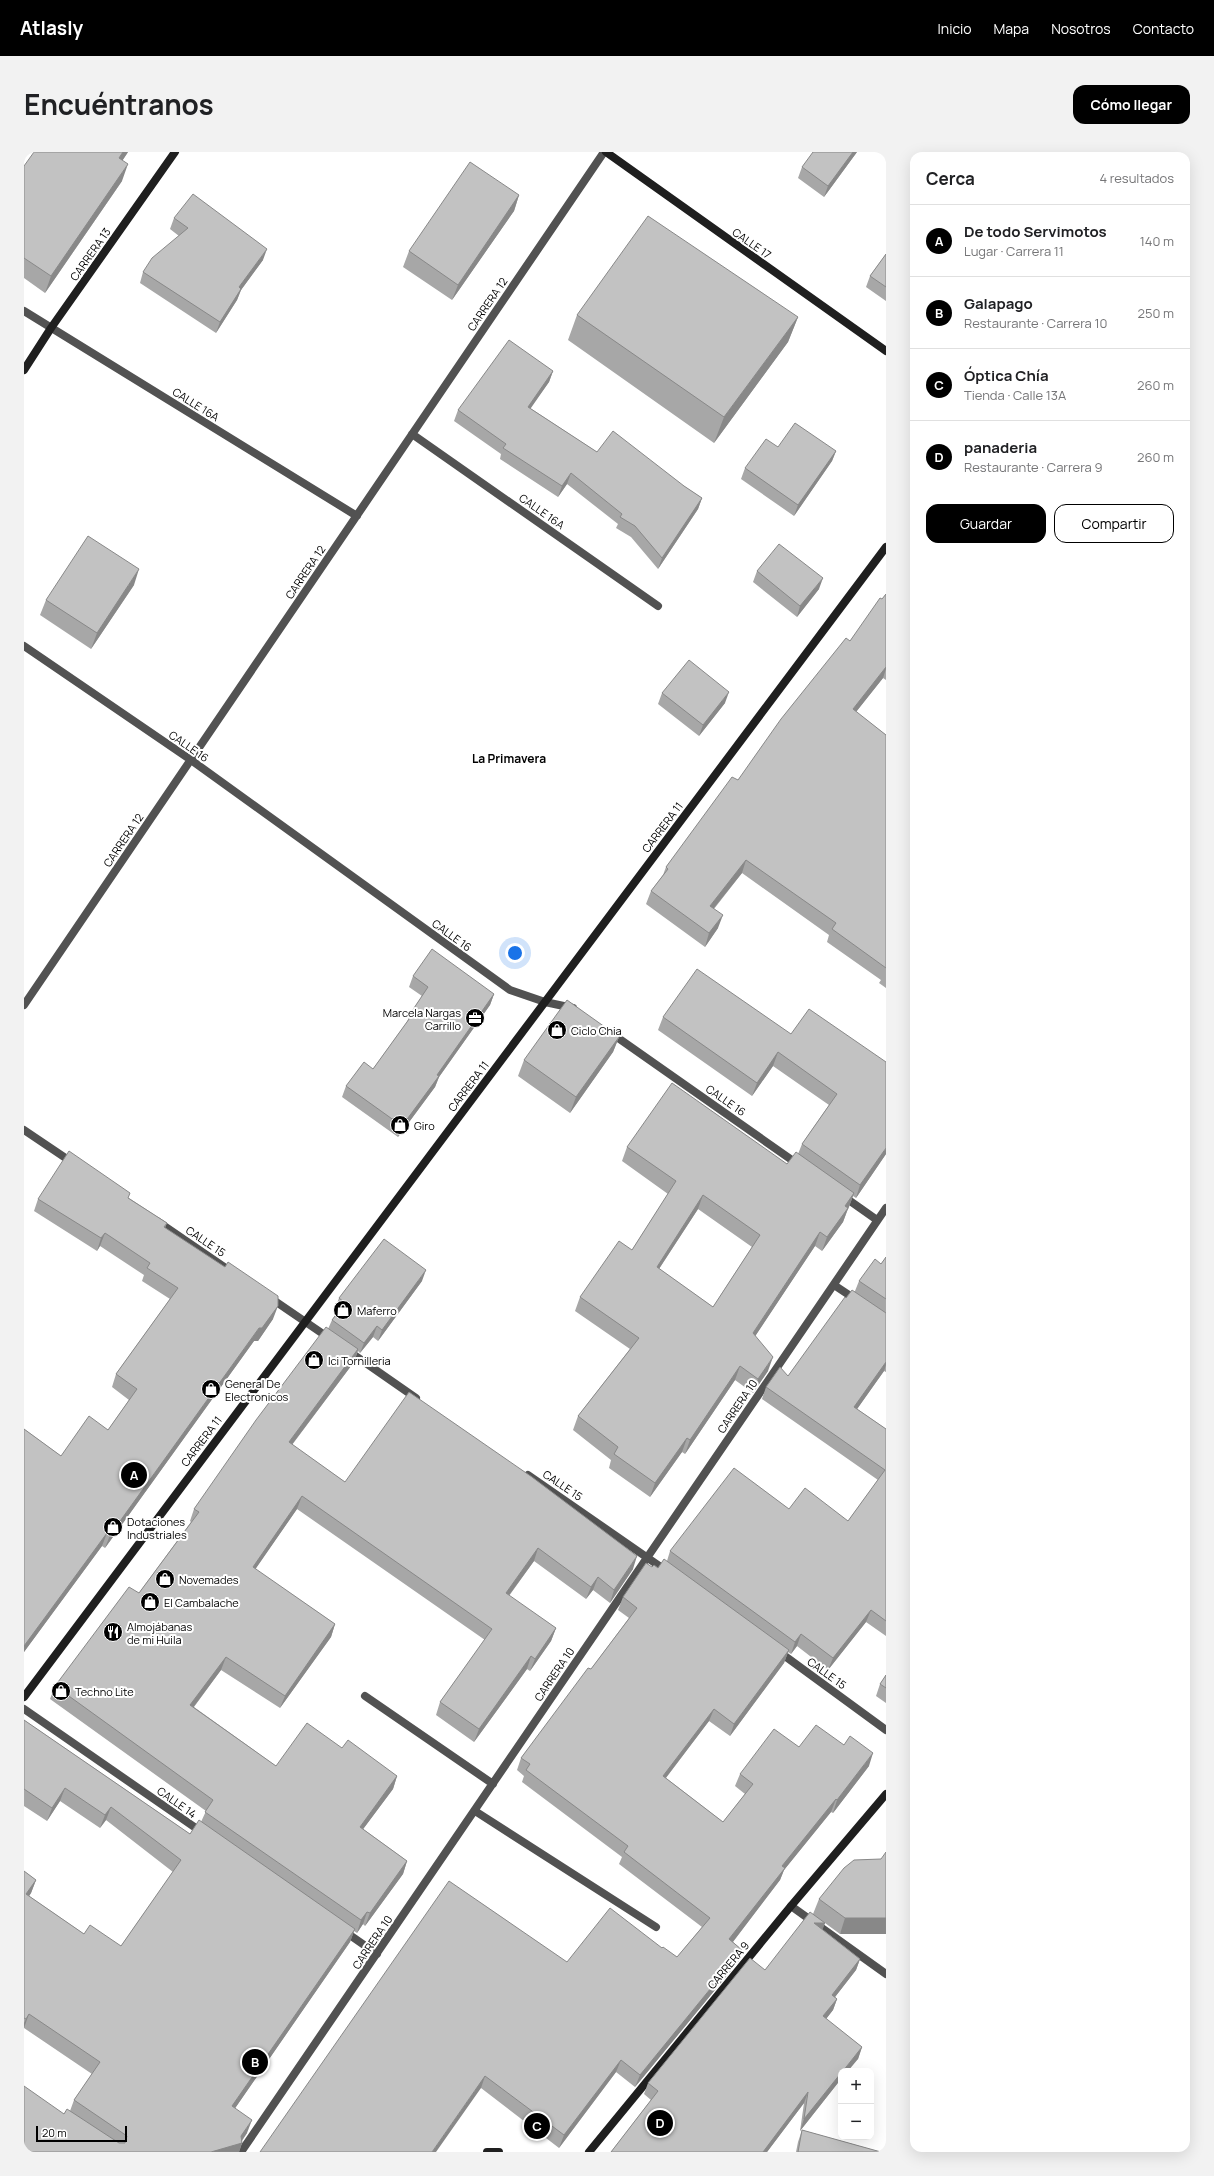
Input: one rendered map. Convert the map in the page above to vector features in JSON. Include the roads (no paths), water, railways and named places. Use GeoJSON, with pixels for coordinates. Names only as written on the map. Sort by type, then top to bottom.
{"type":"FeatureCollection","features":[{"type":"Feature","properties":{"kind":"street","name":"CARRERA 13"},"geometry":{"type":"LineString","coordinates":[[24,370],[51,328],[175,152]]}},
{"type":"Feature","properties":{"kind":"street","name":"CALLE 17"},"geometry":{"type":"LineString","coordinates":[[605,152],[886,351]]}},
{"type":"Feature","properties":{"kind":"street","name":"CARRERA 12"},"geometry":{"type":"LineString","coordinates":[[24,1005],[605,152]]}},
{"type":"Feature","properties":{"kind":"street","name":"CALLE 16A"},"geometry":{"type":"LineString","coordinates":[[24,311],[357,516]]}},
{"type":"Feature","properties":{"kind":"street","name":"CALLE 16A"},"geometry":{"type":"LineString","coordinates":[[412,434],[658,606]]}},
{"type":"Feature","properties":{"kind":"street","name":"CARRERA 11"},"geometry":{"type":"LineString","coordinates":[[24,1696],[886,547]]}},
{"type":"Feature","properties":{"kind":"street","name":"CALLE 16"},"geometry":{"type":"LineString","coordinates":[[24,646],[191,760],[510,990],[545,1002],[576,1008],[583,1013]]}},
{"type":"Feature","properties":{"kind":"street","name":"CALLE 16"},"geometry":{"type":"LineString","coordinates":[[603,1027],[806,1170]]}},
{"type":"Feature","properties":{"kind":"street"},"geometry":{"type":"LineString","coordinates":[[24,1130],[83,1170]]}},
{"type":"Feature","properties":{"kind":"street"},"geometry":{"type":"LineString","coordinates":[[838,1193],[877,1220]]}},
{"type":"Feature","properties":{"kind":"street","name":"CARRERA 10"},"geometry":{"type":"LineString","coordinates":[[241,2152],[886,1208]]}},
{"type":"Feature","properties":{"kind":"street","name":"CALLE 15"},"geometry":{"type":"LineString","coordinates":[[148,1214],[239,1277]]}},
{"type":"Feature","properties":{"kind":"street"},"geometry":{"type":"LineString","coordinates":[[834,1285],[866,1308]]}},
{"type":"Feature","properties":{"kind":"street"},"geometry":{"type":"LineString","coordinates":[[259,1290],[423,1403]]}},
{"type":"Feature","properties":{"kind":"street","name":"CALLE 15"},"geometry":{"type":"LineString","coordinates":[[522,1470],[673,1575]]}},
{"type":"Feature","properties":{"kind":"street","name":"CALLE 15"},"geometry":{"type":"LineString","coordinates":[[770,1645],[886,1730]]}},
{"type":"Feature","properties":{"kind":"street"},"geometry":{"type":"LineString","coordinates":[[364,1696],[493,1784]]}},
{"type":"Feature","properties":{"kind":"street","name":"CALLE 14"},"geometry":{"type":"LineString","coordinates":[[24,1709],[207,1836]]}},
{"type":"Feature","properties":{"kind":"street","name":"CARRERA 9"},"geometry":{"type":"LineString","coordinates":[[589,2152],[791,1906],[886,1794]]}},
{"type":"Feature","properties":{"kind":"street"},"geometry":{"type":"LineString","coordinates":[[475,1811],[656,1927]]}},
{"type":"Feature","properties":{"kind":"street"},"geometry":{"type":"LineString","coordinates":[[791,1906],[886,1974]]}},
{"type":"Feature","properties":{"kind":"street"},"geometry":{"type":"LineString","coordinates":[[338,1927],[377,1954]]}},
{"type":"Feature","properties":{"kind":"street"},"geometry":{"type":"LineString","coordinates":[[489,2152],[499,2152]]}},
{"type":"Feature","properties":{"kind":"place","name":"Marcela Nargas Carrillo"},"geometry":{"type":"Point","coordinates":[475,1018]}},
{"type":"Feature","properties":{"kind":"place","name":"Ciclo Chia"},"geometry":{"type":"Point","coordinates":[557,1030]}},
{"type":"Feature","properties":{"kind":"place","name":"Giro"},"geometry":{"type":"Point","coordinates":[400,1125]}},
{"type":"Feature","properties":{"kind":"place","name":"Maferro"},"geometry":{"type":"Point","coordinates":[343,1310]}},
{"type":"Feature","properties":{"kind":"place","name":"Ici Tornilleria"},"geometry":{"type":"Point","coordinates":[314,1360]}},
{"type":"Feature","properties":{"kind":"place","name":"General De Electronicos"},"geometry":{"type":"Point","coordinates":[211,1389]}},
{"type":"Feature","properties":{"kind":"place","name":"De todo Servimotos"},"geometry":{"type":"Point","coordinates":[134,1475]}},
{"type":"Feature","properties":{"kind":"place","name":"Dotaciones Industriales"},"geometry":{"type":"Point","coordinates":[113,1527]}},
{"type":"Feature","properties":{"kind":"place","name":"Novemades"},"geometry":{"type":"Point","coordinates":[165,1579]}},
{"type":"Feature","properties":{"kind":"place","name":"El Cambalache"},"geometry":{"type":"Point","coordinates":[150,1602]}},
{"type":"Feature","properties":{"kind":"place","name":"Almojábanas de mi Huila"},"geometry":{"type":"Point","coordinates":[113,1632]}},
{"type":"Feature","properties":{"kind":"place","name":"Techno Lite"},"geometry":{"type":"Point","coordinates":[61,1691]}},
{"type":"Feature","properties":{"kind":"place","name":"Galapago"},"geometry":{"type":"Point","coordinates":[255,2062]}},
{"type":"Feature","properties":{"kind":"place","name":"panaderia"},"geometry":{"type":"Point","coordinates":[660,2123]}},
{"type":"Feature","properties":{"kind":"place","name":"Óptica Chía"},"geometry":{"type":"Point","coordinates":[537,2126]}},
{"type":"Feature","properties":{"kind":"district","name":"La Primavera"},"geometry":{"type":"Point","coordinates":[509,758]}}]}
